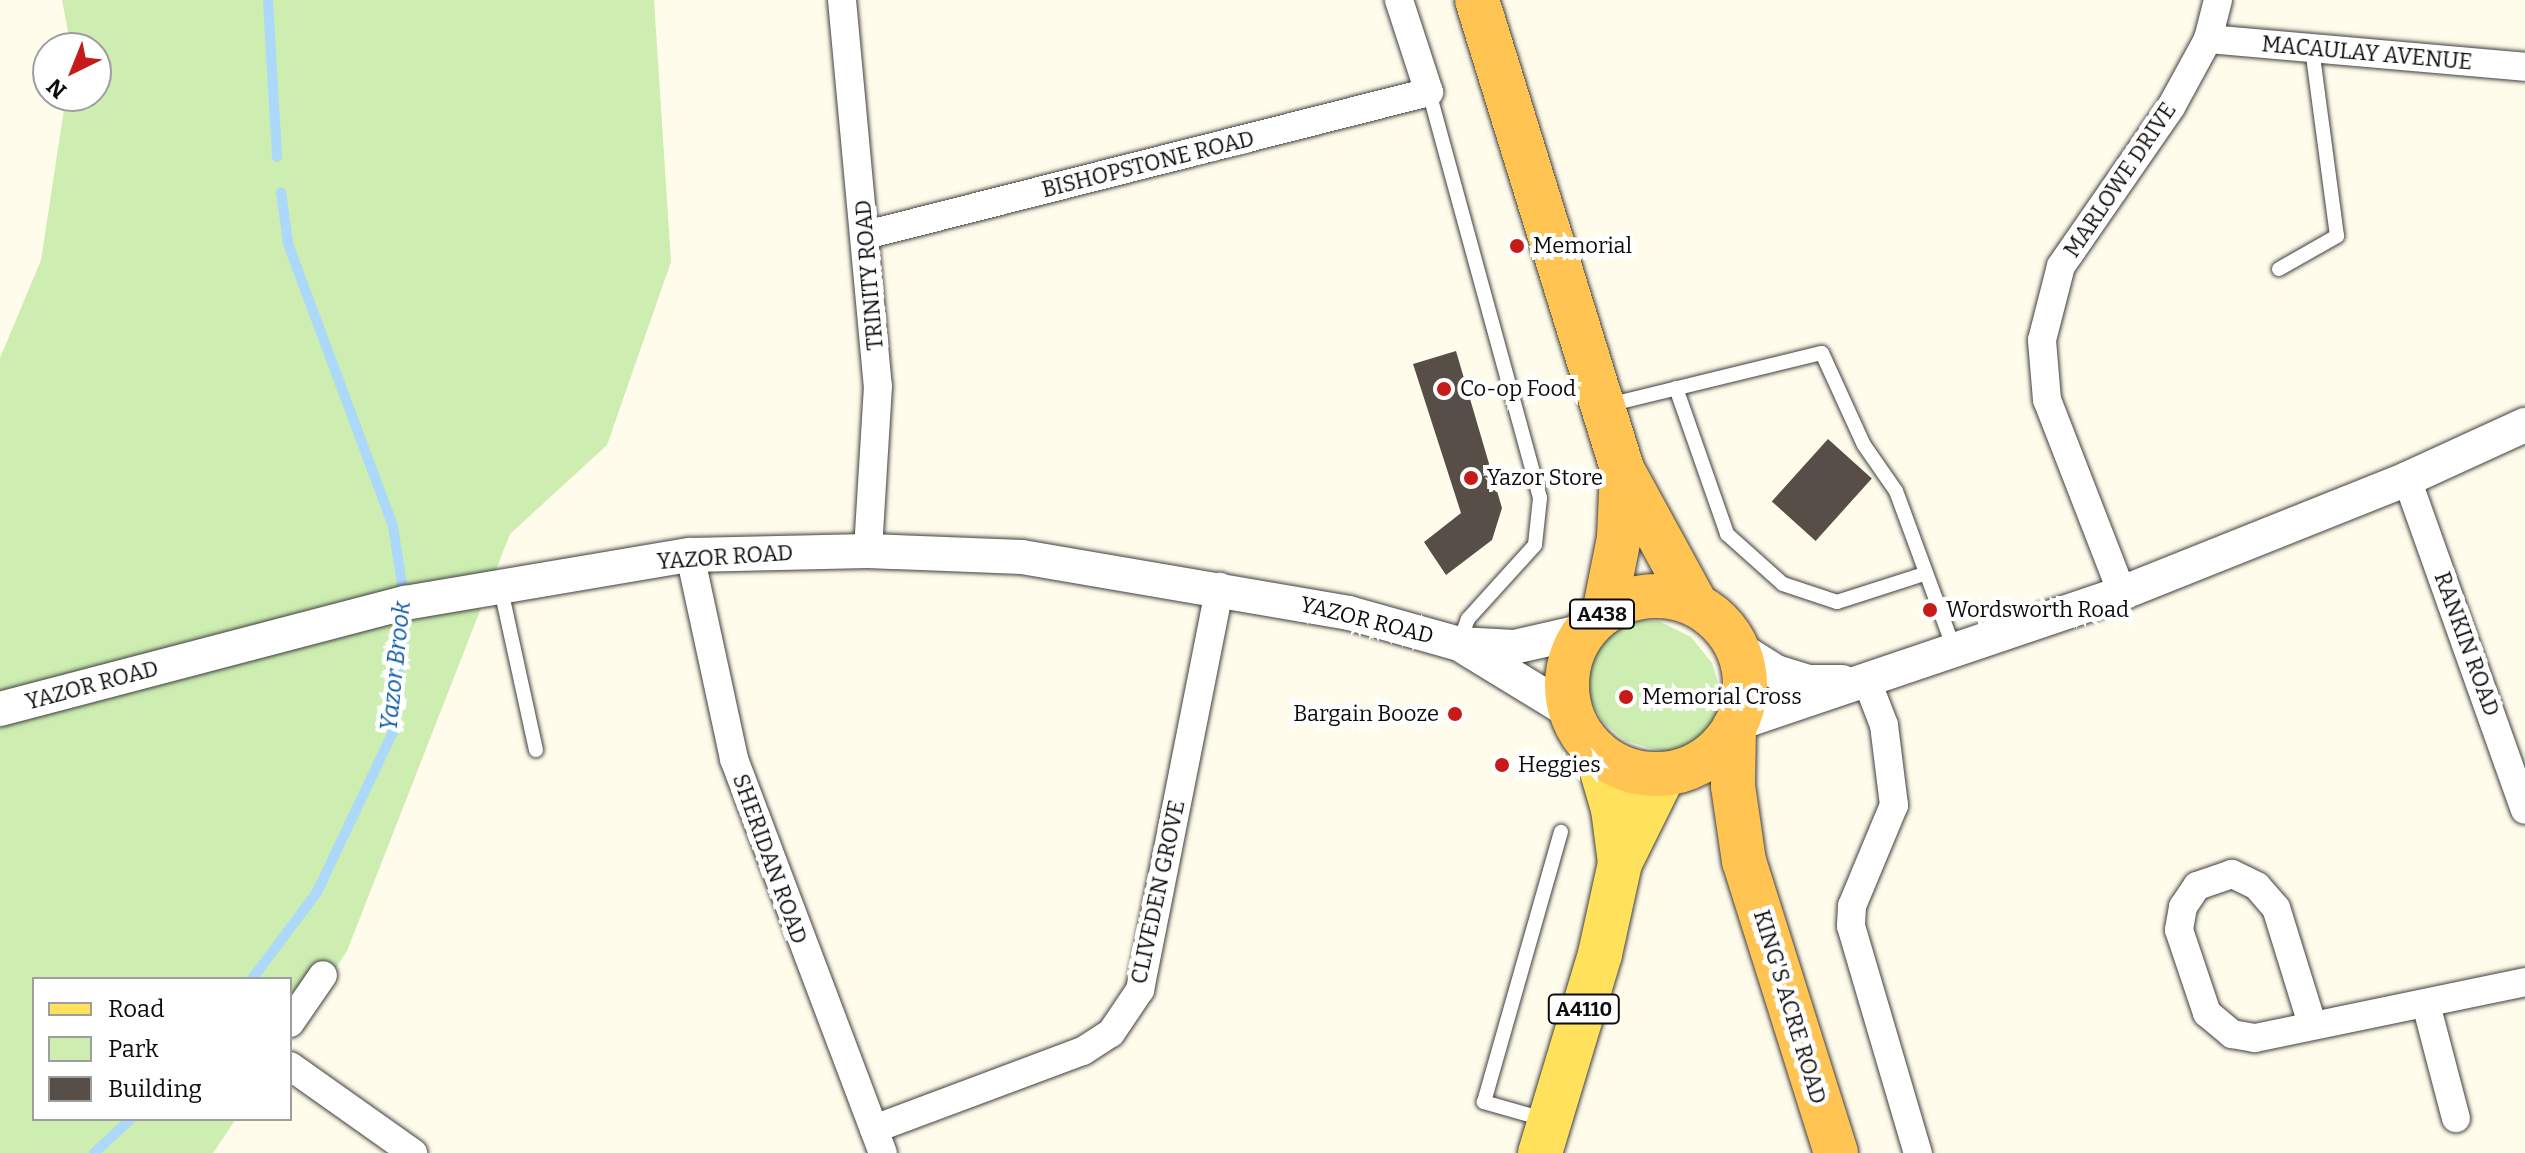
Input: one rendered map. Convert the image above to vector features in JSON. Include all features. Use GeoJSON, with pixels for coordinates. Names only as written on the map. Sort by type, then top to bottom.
{"type":"FeatureCollection","features":[{"type":"Feature","properties":{"kind":"highway","name":"A438"},"geometry":{"type":"LineString","coordinates":[[1477,0],[1622,469],[1696,605],[1721,625],[1736,647],[1745,676],[1735,726]]}},
{"type":"Feature","properties":{"kind":"highway","name":"A438"},"geometry":{"type":"LineString","coordinates":[[1622,469],[1619,538],[1594,622],[1567,670],[1571,712],[1596,751],[1635,772],[1670,773]]}},
{"type":"Feature","properties":{"kind":"highway","name":"A438"},"geometry":{"type":"LineString","coordinates":[[1594,622],[1651,596],[1696,605]]}},
{"type":"Feature","properties":{"kind":"highway"},"geometry":{"type":"LineString","coordinates":[[1670,773],[1709,757],[1735,726]]}},
{"type":"Feature","properties":{"kind":"highway","name":"KING'S ACRE ROAD"},"geometry":{"type":"LineString","coordinates":[[1735,726],[1733,786],[1744,861],[1836,1153]]}},
{"type":"Feature","properties":{"kind":"highway","name":"KING'S ACRE ROAD"},"geometry":{"type":"LineString","coordinates":[[1670,773],[1714,811],[1744,861]]}},
{"type":"Feature","properties":{"kind":"main road","name":"A4110"},"geometry":{"type":"LineString","coordinates":[[1596,751],[1613,809],[1620,863]]}},
{"type":"Feature","properties":{"kind":"main road","name":"A4110"},"geometry":{"type":"LineString","coordinates":[[1546,1137],[1600,954],[1620,863],[1670,773]]}},
{"type":"Feature","properties":{"kind":"street","name":"TRINITY ROAD"},"geometry":{"type":"LineString","coordinates":[[842,0],[878,386],[868,551]]}},
{"type":"Feature","properties":{"kind":"street"},"geometry":{"type":"LineString","coordinates":[[1399,0],[1429,92]]}},
{"type":"Feature","properties":{"kind":"street","name":"MARLOWE DRIVE"},"geometry":{"type":"LineString","coordinates":[[2122,593],[2047,400],[2042,340],[2061,266],[2171,107],[2208,39],[2218,0]]}},
{"type":"Feature","properties":{"kind":"street","name":"MACAULAY AVENUE"},"geometry":{"type":"LineString","coordinates":[[2208,39],[2525,67]]}},
{"type":"Feature","properties":{"kind":"street","name":"BISHOPSTONE ROAD"},"geometry":{"type":"LineString","coordinates":[[866,235],[1429,92]]}},
{"type":"Feature","properties":{"kind":"street"},"geometry":{"type":"LineString","coordinates":[[1735,726],[2122,593],[2407,479],[2525,425]]}},
{"type":"Feature","properties":{"kind":"street","name":"RANKIN ROAD"},"geometry":{"type":"LineString","coordinates":[[2407,479],[2525,810]]}},
{"type":"Feature","properties":{"kind":"street","name":"YAZOR ROAD"},"geometry":{"type":"LineString","coordinates":[[0,709],[405,603],[690,555],[868,551],[1022,557],[1220,587],[1349,613],[1459,644],[1514,647],[1594,622]]}},
{"type":"Feature","properties":{"kind":"street","name":"SHERIDAN ROAD"},"geometry":{"type":"LineString","coordinates":[[690,555],[734,759],[879,1141]]}},
{"type":"Feature","properties":{"kind":"street","name":"CLIVEDEN GROVE"},"geometry":{"type":"LineString","coordinates":[[879,1141],[1083,1051],[1111,1033],[1140,990],[1220,587]]}},
{"type":"Feature","properties":{"kind":"street","name":"YAZOR ROAD"},"geometry":{"type":"LineString","coordinates":[[1459,644],[1571,712]]}},
{"type":"Feature","properties":{"kind":"street"},"geometry":{"type":"LineString","coordinates":[[1736,647],[1776,672],[1808,682],[1867,681]]}},
{"type":"Feature","properties":{"kind":"street"},"geometry":{"type":"LineString","coordinates":[[1867,681],[1884,725],[1894,805],[1852,906],[1851,926],[1918,1153]]}},
{"type":"Feature","properties":{"kind":"street"},"geometry":{"type":"LineString","coordinates":[[2312,1024],[2276,908],[2257,886],[2232,874],[2197,886],[2183,907],[2179,930],[2207,1013],[2232,1034],[2255,1038],[2525,982]]}},
{"type":"Feature","properties":{"kind":"street"},"geometry":{"type":"LineString","coordinates":[[292,1020],[323,975]]}},
{"type":"Feature","properties":{"kind":"street"},"geometry":{"type":"LineString","coordinates":[[2426,1004],[2456,1118]]}},
{"type":"Feature","properties":{"kind":"street"},"geometry":{"type":"LineString","coordinates":[[292,1067],[413,1153]]}},
{"type":"Feature","properties":{"kind":"lane"},"geometry":{"type":"LineString","coordinates":[[2279,269],[2337,236],[2312,49]]}},
{"type":"Feature","properties":{"kind":"lane"},"geometry":{"type":"LineString","coordinates":[[1429,92],[1540,498],[1535,545],[1468,619],[1459,644]]}},
{"type":"Feature","properties":{"kind":"lane"},"geometry":{"type":"LineString","coordinates":[[1604,407],[1822,353],[1864,445],[1896,491],[1955,652]]}},
{"type":"Feature","properties":{"kind":"lane"},"geometry":{"type":"LineString","coordinates":[[1676,388],[1727,534],[1783,584],[1837,602],[1924,574]]}},
{"type":"Feature","properties":{"kind":"lane"},"geometry":{"type":"LineString","coordinates":[[500,585],[536,750]]}},
{"type":"Feature","properties":{"kind":"lane"},"geometry":{"type":"LineString","coordinates":[[1546,1137],[1484,1102],[1561,832]]}},
{"type":"Feature","properties":{"kind":"green space"},"geometry":{"type":"Polygon","coordinates":[[[62,0],[654,0],[671,262],[607,445],[510,534],[347,951],[292,1034],[292,977],[32,977],[32,1121],[235,1121],[213,1153],[0,1153],[0,358],[41,260],[64,112],[112,112],[112,32],[68,32],[62,0]]]}},
{"type":"Feature","properties":{"kind":"green space"},"geometry":{"type":"Polygon","coordinates":[[[1629,620],[1659,621],[1691,637],[1712,663],[1721,693],[1718,714],[1707,732],[1671,754],[1626,741],[1603,722],[1588,695],[1588,669],[1597,644],[1629,620]]]}},
{"type":"Feature","properties":{"kind":"building"},"geometry":{"type":"Polygon","coordinates":[[[1456,351],[1502,508],[1492,540],[1446,575],[1424,542],[1461,513],[1413,364],[1456,351]]]}},
{"type":"Feature","properties":{"kind":"building"},"geometry":{"type":"Polygon","coordinates":[[[1828,439],[1872,478],[1816,541],[1772,501],[1828,439]]]}},
{"type":"Feature","properties":{"kind":"waterway","name":"Yazor Brook"},"geometry":{"type":"LineString","coordinates":[[268,0],[277,157]]}},
{"type":"Feature","properties":{"kind":"waterway","name":"Yazor Brook"},"geometry":{"type":"LineString","coordinates":[[253,977],[317,892],[393,732],[405,603],[393,526],[288,243],[281,192]]}},
{"type":"Feature","properties":{"kind":"waterway","name":"Yazor Brook"},"geometry":{"type":"LineString","coordinates":[[94,1153],[129,1121]]}},
{"type":"Feature","properties":{"kind":"place","name":"Memorial"},"geometry":{"type":"Point","coordinates":[1517,246]}},
{"type":"Feature","properties":{"kind":"place","name":"Co-op Food"},"geometry":{"type":"Point","coordinates":[1444,389]}},
{"type":"Feature","properties":{"kind":"place","name":"Yazor Store"},"geometry":{"type":"Point","coordinates":[1471,478]}},
{"type":"Feature","properties":{"kind":"place","name":"Wordsworth Road"},"geometry":{"type":"Point","coordinates":[1930,610]}},
{"type":"Feature","properties":{"kind":"place","name":"Memorial Cross"},"geometry":{"type":"Point","coordinates":[1626,697]}},
{"type":"Feature","properties":{"kind":"place","name":"Bargain Booze"},"geometry":{"type":"Point","coordinates":[1455,714]}},
{"type":"Feature","properties":{"kind":"place","name":"Heggies"},"geometry":{"type":"Point","coordinates":[1502,765]}}]}
